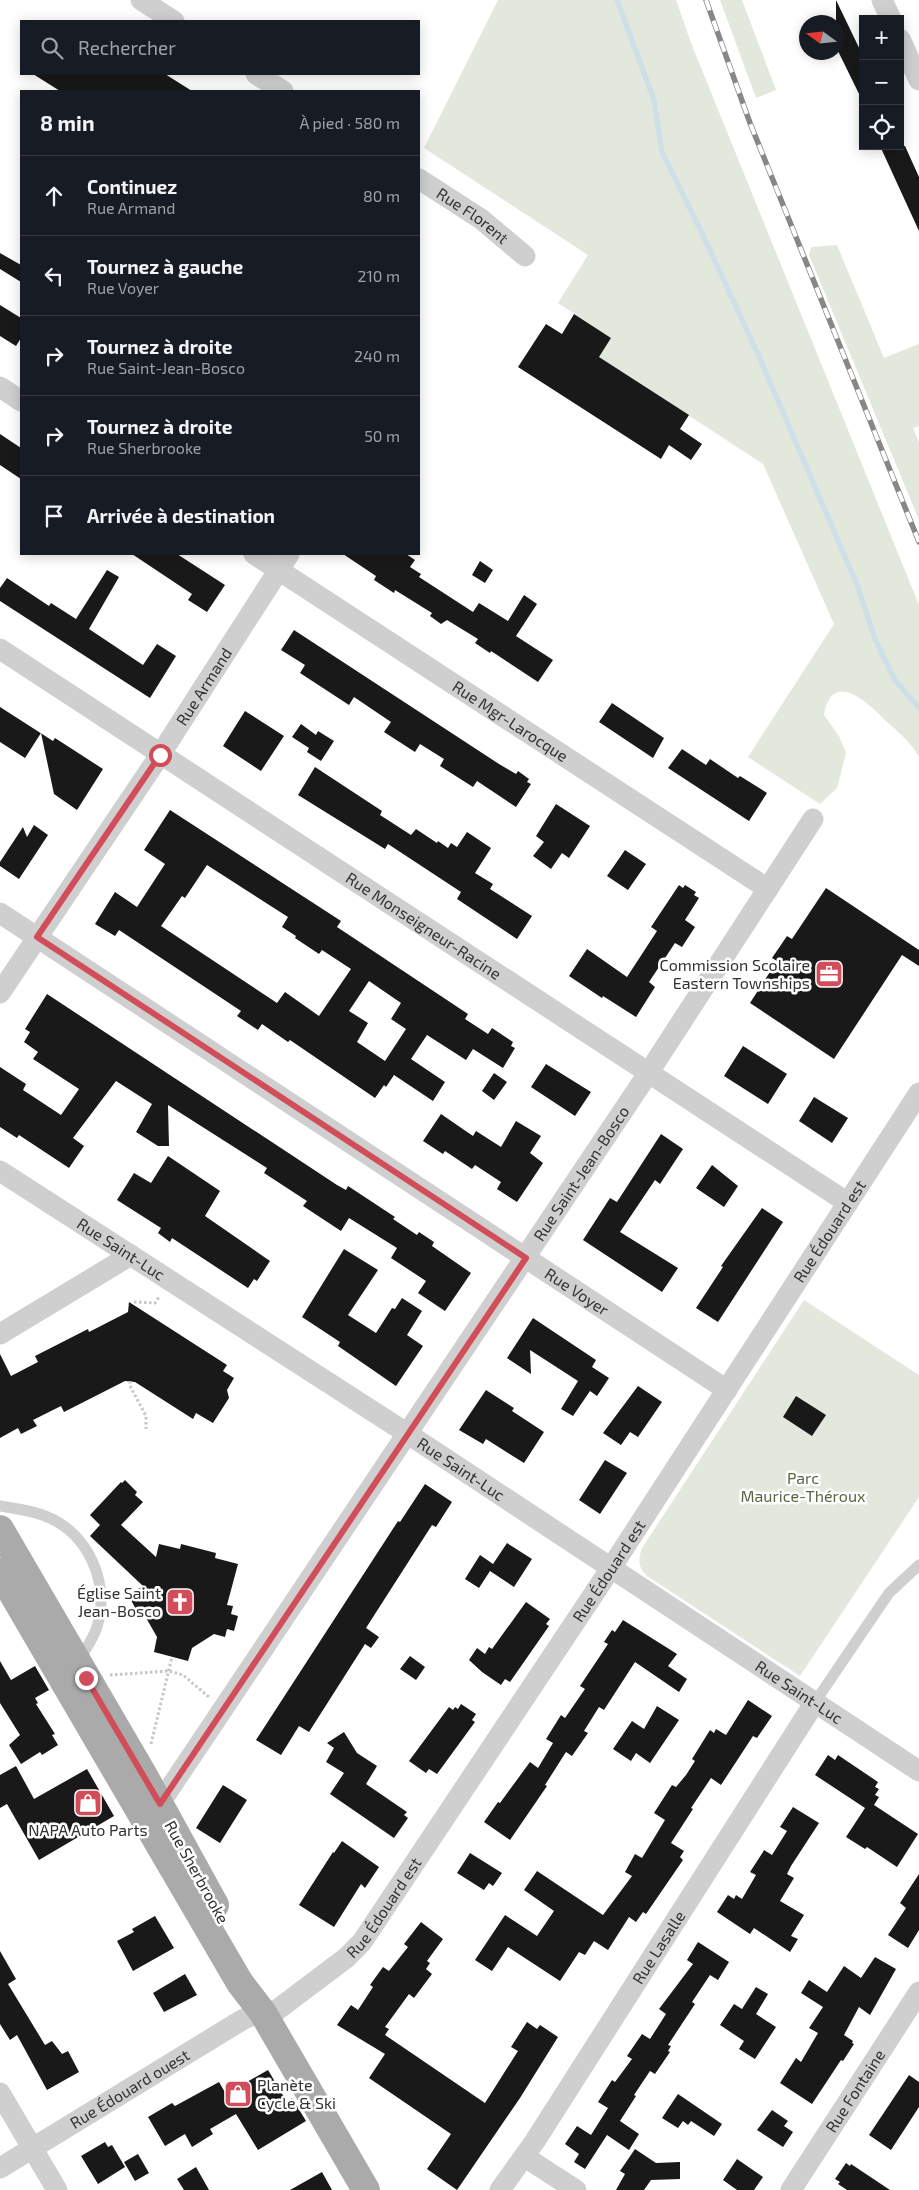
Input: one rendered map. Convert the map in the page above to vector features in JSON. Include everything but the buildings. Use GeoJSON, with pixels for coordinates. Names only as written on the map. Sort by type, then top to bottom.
{"type":"FeatureCollection","features":[{"type":"Feature","properties":{"kind":"main road","name":"Rue Sherbrooke"},"geometry":{"type":"LineString","coordinates":[[0,1529],[143,1774],[153,1814]]}},
{"type":"Feature","properties":{"kind":"main road","name":"Rue Sherbrooke"},"geometry":{"type":"LineString","coordinates":[[0,1572],[249,1964],[263,2013],[366,2190]]}},
{"type":"Feature","properties":{"kind":"street"},"geometry":{"type":"LineString","coordinates":[[141,0],[172,20]]}},
{"type":"Feature","properties":{"kind":"street"},"geometry":{"type":"LineString","coordinates":[[882,0],[889,15]]}},
{"type":"Feature","properties":{"kind":"street"},"geometry":{"type":"LineString","coordinates":[[904,48],[919,80]]}},
{"type":"Feature","properties":{"kind":"street"},"geometry":{"type":"LineString","coordinates":[[258,75],[281,90]]}},
{"type":"Feature","properties":{"kind":"street","name":"Rue Florent"},"geometry":{"type":"LineString","coordinates":[[420,180],[481,219],[525,256]]}},
{"type":"Feature","properties":{"kind":"street"},"geometry":{"type":"LineString","coordinates":[[0,387],[20,400]]}},
{"type":"Feature","properties":{"kind":"street","name":"Rue Mgr-Larocque"},"geometry":{"type":"LineString","coordinates":[[258,555],[284,562],[768,889]]}},
{"type":"Feature","properties":{"kind":"street","name":"Rue Armand"},"geometry":{"type":"LineString","coordinates":[[0,993],[160,755],[284,562]]}},
{"type":"Feature","properties":{"kind":"street","name":"Rue Monseigneur-Racine"},"geometry":{"type":"LineString","coordinates":[[0,650],[848,1203]]}},
{"type":"Feature","properties":{"kind":"street","name":"Rue Saint-Jean-Bosco"},"geometry":{"type":"LineString","coordinates":[[153,1814],[526,1258],[649,1072],[812,819]]}},
{"type":"Feature","properties":{"kind":"street","name":"Rue Voyer"},"geometry":{"type":"LineString","coordinates":[[0,913],[727,1390]]}},
{"type":"Feature","properties":{"kind":"street","name":"Rue Édouard est"},"geometry":{"type":"LineString","coordinates":[[263,2013],[273,2011],[282,2006],[346,1958],[362,1942],[611,1568],[919,1093]]}},
{"type":"Feature","properties":{"kind":"street","name":"Rue Saint-Luc"},"geometry":{"type":"LineString","coordinates":[[0,1171],[408,1434],[919,1771]]}},
{"type":"Feature","properties":{"kind":"street"},"geometry":{"type":"LineString","coordinates":[[0,1334],[131,1255]]}},
{"type":"Feature","properties":{"kind":"street","name":"Rue Lasalle"},"geometry":{"type":"LineString","coordinates":[[500,2190],[524,2157],[815,1702]]}},
{"type":"Feature","properties":{"kind":"street","name":"Rue Fontaine"},"geometry":{"type":"LineString","coordinates":[[791,2190],[919,1992]]}},
{"type":"Feature","properties":{"kind":"street","name":"Rue Édouard ouest"},"geometry":{"type":"LineString","coordinates":[[0,2168],[242,2020],[263,2013]]}},
{"type":"Feature","properties":{"kind":"street"},"geometry":{"type":"LineString","coordinates":[[0,2093],[57,2190]]}},
{"type":"Feature","properties":{"kind":"street"},"geometry":{"type":"LineString","coordinates":[[524,2157],[576,2190]]}},
{"type":"Feature","properties":{"kind":"lane"},"geometry":{"type":"LineString","coordinates":[[0,1506],[33,1512],[58,1522],[79,1540],[93,1562],[100,1588],[99,1615],[82,1670]]}},
{"type":"Feature","properties":{"kind":"lane"},"geometry":{"type":"LineString","coordinates":[[815,1702],[889,1593],[919,1565]]}},
{"type":"Feature","properties":{"kind":"path"},"geometry":{"type":"LineString","coordinates":[[134,1302],[155,1303],[170,1280]]}},
{"type":"Feature","properties":{"kind":"path"},"geometry":{"type":"LineString","coordinates":[[130,1381],[130,1386],[146,1416],[146,1429]]}},
{"type":"Feature","properties":{"kind":"path"},"geometry":{"type":"LineString","coordinates":[[143,1774],[172,1657]]}},
{"type":"Feature","properties":{"kind":"path"},"geometry":{"type":"LineString","coordinates":[[82,1670],[169,1671],[183,1674],[200,1689]]}},
{"type":"Feature","properties":{"kind":"green space"},"geometry":{"type":"Polygon","coordinates":[[[498,0],[676,0],[691,43],[919,605],[919,757],[904,737],[869,705],[860,698],[842,692],[834,694],[828,701],[824,715],[839,736],[846,753],[837,788],[820,804],[748,757],[834,624],[763,464],[599,357],[611,338],[558,303],[588,255],[424,148],[498,0]]]}},
{"type":"Feature","properties":{"kind":"green space"},"geometry":{"type":"Polygon","coordinates":[[[720,0],[742,0],[776,90],[756,98],[720,0]]]}},
{"type":"Feature","properties":{"kind":"green space"},"geometry":{"type":"Polygon","coordinates":[[[837,245],[884,358],[919,344],[919,426],[913,428],[919,442],[919,520],[809,255],[811,247],[837,245]]]}},
{"type":"Feature","properties":{"kind":"green space","name":"Parc Maurice-Théroux"},"geometry":{"type":"Polygon","coordinates":[[[804,1300],[919,1375],[919,1497],[800,1676],[647,1576],[640,1567],[639,1560],[642,1548],[804,1300]]]}},
{"type":"Feature","properties":{"kind":"waterway"},"geometry":{"type":"LineString","coordinates":[[617,0],[654,100],[662,152],[757,352],[858,587],[875,639],[895,680],[919,708]]}},
{"type":"Feature","properties":{"kind":"railway"},"geometry":{"type":"LineString","coordinates":[[706,0],[750,123],[919,542]]}},
{"type":"Feature","properties":{"kind":"place","name":"Commission Scolaire Eastern Townships"},"geometry":{"type":"Point","coordinates":[829,974]}},
{"type":"Feature","properties":{"kind":"place","name":"Église Saint Jean-Bosco"},"geometry":{"type":"Point","coordinates":[180,1602]}},
{"type":"Feature","properties":{"kind":"place","name":"NAPA Auto Parts"},"geometry":{"type":"Point","coordinates":[88,1803]}},
{"type":"Feature","properties":{"kind":"place","name":"Planète Cycle & Ski"},"geometry":{"type":"Point","coordinates":[238,2094]}},
{"type":"Feature","properties":{"kind":"route"},"geometry":{"type":"LineString","coordinates":[[86,1678],[160,1804],[526,1258],[37,937],[160,755]]}}]}
